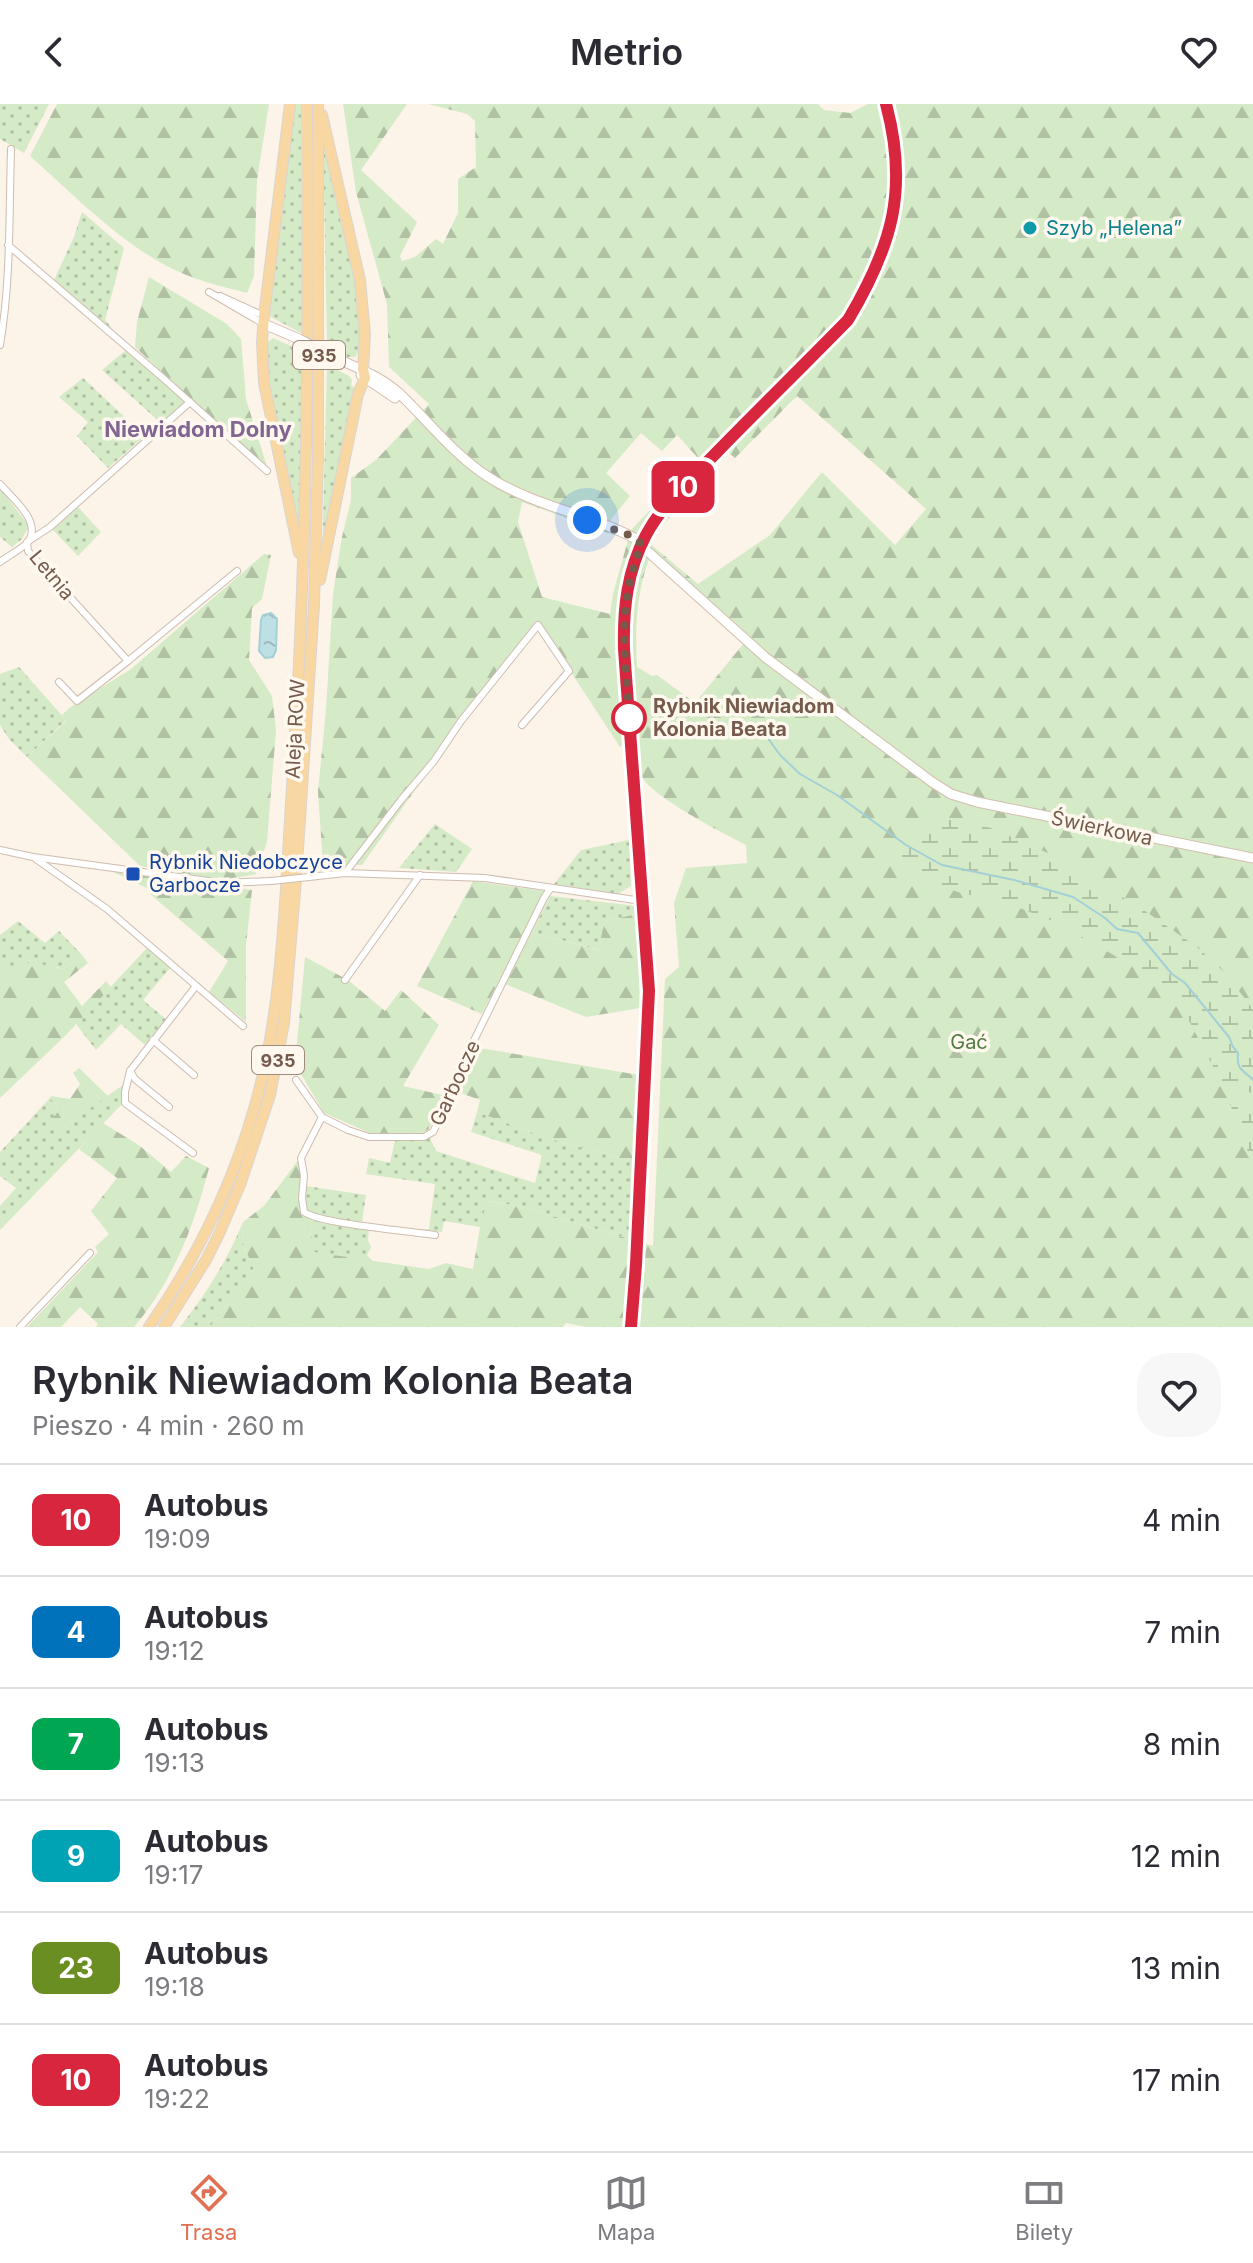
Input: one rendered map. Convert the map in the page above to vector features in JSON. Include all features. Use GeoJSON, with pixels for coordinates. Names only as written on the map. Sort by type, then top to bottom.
{"type":"FeatureCollection","features":[{"type":"Feature","properties":{"kind":"main road"},"geometry":{"type":"LineString","coordinates":[[290,104],[262,342],[264,383],[297,538],[303,585]]}},
{"type":"Feature","properties":{"kind":"main road","name":"Aleja ROW"},"geometry":{"type":"LineString","coordinates":[[149,1327],[183,1274],[212,1220],[236,1163],[263,1071],[274,1015],[282,942],[303,585],[308,365],[307,104]]}},
{"type":"Feature","properties":{"kind":"main road"},"geometry":{"type":"LineString","coordinates":[[314,605],[364,374],[365,334],[360,280],[318,104]]}},
{"type":"Feature","properties":{"kind":"main road","name":"Aleja ROW"},"geometry":{"type":"LineString","coordinates":[[164,1327],[206,1260],[230,1210],[256,1143],[270,1095],[284,1023],[314,605],[318,443],[318,104]]}},
{"type":"Feature","properties":{"kind":"main road"},"geometry":{"type":"LineString","coordinates":[[631,1327],[649,991],[623,629],[628,582],[642,544],[657,518],[683,487],[848,320],[868,286],[893,218],[898,175],[894,131],[886,104]]}},
{"type":"Feature","properties":{"kind":"main road","name":"Świerkowa"},"geometry":{"type":"LineString","coordinates":[[264,320],[276,322],[287,333],[364,374],[409,405],[478,470],[503,486],[535,501],[627,534],[642,544],[765,657],[951,794],[977,802],[1253,858]]}},
{"type":"Feature","properties":{"kind":"street"},"geometry":{"type":"LineString","coordinates":[[0,345],[4,324],[11,149]]}},
{"type":"Feature","properties":{"kind":"street"},"geometry":{"type":"LineString","coordinates":[[8,245],[267,471]]}},
{"type":"Feature","properties":{"kind":"street"},"geometry":{"type":"LineString","coordinates":[[209,292],[231,300],[264,320],[209,292]]}},
{"type":"Feature","properties":{"kind":"street","name":"Letnia"},"geometry":{"type":"LineString","coordinates":[[128,661],[28,551],[27,542],[50,527],[190,402]]}},
{"type":"Feature","properties":{"kind":"street"},"geometry":{"type":"LineString","coordinates":[[0,484],[28,516],[32,530],[27,542],[0,562]]}},
{"type":"Feature","properties":{"kind":"street"},"geometry":{"type":"LineString","coordinates":[[59,682],[77,701],[237,571]]}},
{"type":"Feature","properties":{"kind":"street"},"geometry":{"type":"LineString","coordinates":[[345,873],[538,625],[569,671],[522,725]]}},
{"type":"Feature","properties":{"kind":"street"},"geometry":{"type":"LineString","coordinates":[[0,857],[4,851],[223,883],[345,873],[485,878],[642,901]]}},
{"type":"Feature","properties":{"kind":"street"},"geometry":{"type":"LineString","coordinates":[[33,857],[107,909],[243,1026]]}},
{"type":"Feature","properties":{"kind":"street"},"geometry":{"type":"LineString","coordinates":[[345,980],[420,875]]}},
{"type":"Feature","properties":{"kind":"street","name":"Garbocze"},"geometry":{"type":"LineString","coordinates":[[322,1117],[369,1137],[424,1137],[433,1132],[458,1073],[550,889]]}},
{"type":"Feature","properties":{"kind":"street"},"geometry":{"type":"LineString","coordinates":[[193,1153],[125,1103],[130,1071],[196,986]]}},
{"type":"Feature","properties":{"kind":"street"},"geometry":{"type":"LineString","coordinates":[[153,1040],[194,1075]]}},
{"type":"Feature","properties":{"kind":"street"},"geometry":{"type":"LineString","coordinates":[[130,1071],[135,1079],[169,1107]]}},
{"type":"Feature","properties":{"kind":"street"},"geometry":{"type":"LineString","coordinates":[[296,1080],[322,1117],[301,1158],[304,1212],[331,1220],[435,1235]]}},
{"type":"Feature","properties":{"kind":"street"},"geometry":{"type":"LineString","coordinates":[[20,1327],[90,1253]]}},
{"type":"Feature","properties":{"kind":"green space"},"geometry":{"type":"Polygon","coordinates":[[[0,104],[49,104],[24,153],[0,139],[0,104]]]}},
{"type":"Feature","properties":{"kind":"green space"},"geometry":{"type":"Polygon","coordinates":[[[57,104],[269,104],[257,180],[254,276],[247,293],[205,282],[146,254],[94,214],[30,156],[57,104]]]}},
{"type":"Feature","properties":{"kind":"green space"},"geometry":{"type":"Polygon","coordinates":[[[294,104],[301,104],[303,334],[269,316],[294,104]]]}},
{"type":"Feature","properties":{"kind":"green space","name":"Gać"},"geometry":{"type":"Polygon","coordinates":[[[343,104],[407,104],[361,170],[417,222],[400,256],[402,261],[415,257],[436,239],[443,244],[458,213],[458,179],[476,167],[475,121],[467,114],[428,104],[818,104],[824,110],[850,113],[868,104],[1253,104],[1253,1327],[586,1327],[566,1323],[563,1327],[210,1327],[254,1270],[242,1241],[243,1222],[264,1206],[299,1159],[304,1214],[311,1220],[313,1252],[429,1269],[446,1263],[473,1269],[487,1201],[519,1206],[653,1246],[665,979],[679,967],[674,903],[686,868],[747,863],[746,845],[660,795],[642,777],[636,734],[620,747],[538,622],[454,725],[431,759],[430,769],[362,865],[323,864],[318,792],[333,594],[351,500],[351,478],[376,460],[429,404],[389,367],[387,304],[356,192],[343,104]],[[797,396],[735,458],[727,451],[648,542],[698,584],[770,535],[822,472],[895,545],[926,509],[797,396]],[[641,433],[606,473],[630,496],[609,522],[630,531],[699,459],[677,435],[662,451],[641,433]],[[522,502],[518,522],[542,597],[610,614],[628,540],[522,502]],[[649,559],[637,612],[637,667],[652,676],[657,675],[695,703],[744,643],[649,559]]]}},
{"type":"Feature","properties":{"kind":"green space"},"geometry":{"type":"Polygon","coordinates":[[[323,136],[357,286],[360,342],[355,357],[347,357],[327,347],[323,136]]]}},
{"type":"Feature","properties":{"kind":"green space"},"geometry":{"type":"Polygon","coordinates":[[[82,212],[124,248],[105,320],[110,329],[54,280],[82,212]]]}},
{"type":"Feature","properties":{"kind":"green space"},"geometry":{"type":"Polygon","coordinates":[[[149,277],[227,324],[241,339],[246,399],[268,470],[135,347],[137,322],[149,277]]]}},
{"type":"Feature","properties":{"kind":"green space"},"geometry":{"type":"Polygon","coordinates":[[[273,338],[302,351],[300,540],[268,383],[266,344],[273,338]]]}},
{"type":"Feature","properties":{"kind":"green space"},"geometry":{"type":"Polygon","coordinates":[[[126,350],[186,401],[162,424],[102,370],[126,350]]]}},
{"type":"Feature","properties":{"kind":"green space"},"geometry":{"type":"Polygon","coordinates":[[[327,364],[349,376],[355,388],[322,560],[327,364]]]}},
{"type":"Feature","properties":{"kind":"green space"},"geometry":{"type":"Polygon","coordinates":[[[83,378],[145,436],[108,468],[77,436],[88,422],[59,397],[83,378]]]}},
{"type":"Feature","properties":{"kind":"green space"},"geometry":{"type":"Polygon","coordinates":[[[0,488],[29,526],[22,539],[12,547],[0,537],[0,488]]]}},
{"type":"Feature","properties":{"kind":"green space"},"geometry":{"type":"Polygon","coordinates":[[[77,506],[101,532],[78,556],[52,529],[77,506]]]}},
{"type":"Feature","properties":{"kind":"green space"},"geometry":{"type":"Polygon","coordinates":[[[264,554],[271,555],[262,599],[252,608],[249,660],[272,696],[276,730],[267,842],[256,874],[225,880],[140,866],[27,757],[66,721],[62,715],[69,708],[131,669],[264,554]]]}},
{"type":"Feature","properties":{"kind":"green space"},"geometry":{"type":"Polygon","coordinates":[[[19,667],[66,720],[27,757],[0,725],[0,674],[19,667]]]}},
{"type":"Feature","properties":{"kind":"green space"},"geometry":{"type":"Polygon","coordinates":[[[947,818],[991,828],[1059,858],[1197,947],[1225,973],[1253,1009],[1253,1093],[1225,1089],[1186,1015],[1153,978],[1060,924],[1000,900],[964,894],[941,886],[896,862],[922,823],[947,818]]]}},
{"type":"Feature","properties":{"kind":"green space"},"geometry":{"type":"Polygon","coordinates":[[[435,824],[472,849],[456,872],[399,868],[435,824]]]}},
{"type":"Feature","properties":{"kind":"green space"},"geometry":{"type":"Polygon","coordinates":[[[629,840],[631,886],[618,894],[554,884],[581,850],[629,840]]]}},
{"type":"Feature","properties":{"kind":"green space"},"geometry":{"type":"Polygon","coordinates":[[[113,872],[252,890],[246,946],[246,1022],[209,992],[228,961],[150,894],[153,891],[113,872]]]}},
{"type":"Feature","properties":{"kind":"green space"},"geometry":{"type":"Polygon","coordinates":[[[473,881],[544,891],[482,1014],[417,986],[473,881]]]}},
{"type":"Feature","properties":{"kind":"green space"},"geometry":{"type":"Polygon","coordinates":[[[550,896],[637,906],[637,914],[605,921],[599,950],[532,932],[550,896]]]}},
{"type":"Feature","properties":{"kind":"green space"},"geometry":{"type":"Polygon","coordinates":[[[637,914],[640,1008],[586,1017],[505,984],[532,932],[598,950],[605,921],[637,914]]]}},
{"type":"Feature","properties":{"kind":"green space"},"geometry":{"type":"Polygon","coordinates":[[[18,921],[45,943],[59,931],[83,956],[63,969],[0,968],[0,935],[18,921]]]}},
{"type":"Feature","properties":{"kind":"green space"},"geometry":{"type":"Polygon","coordinates":[[[147,948],[170,968],[143,1000],[167,1020],[146,1046],[121,1024],[96,1050],[76,1024],[147,948]]]}},
{"type":"Feature","properties":{"kind":"green space"},"geometry":{"type":"Polygon","coordinates":[[[83,956],[88,963],[64,982],[82,1006],[106,981],[111,987],[0,1098],[0,968],[32,962],[63,969],[83,956]]]}},
{"type":"Feature","properties":{"kind":"green space"},"geometry":{"type":"Polygon","coordinates":[[[305,957],[348,980],[385,1011],[401,990],[439,1025],[403,1086],[447,1096],[429,1129],[422,1133],[370,1133],[324,1113],[295,1064],[305,957]]]}},
{"type":"Feature","properties":{"kind":"green space"},"geometry":{"type":"Polygon","coordinates":[[[474,1047],[639,1075],[633,1162],[544,1137],[477,1112],[480,1100],[455,1091],[474,1047]]]}},
{"type":"Feature","properties":{"kind":"green space"},"geometry":{"type":"Polygon","coordinates":[[[79,1068],[108,1096],[60,1132],[48,1123],[60,1110],[50,1098],[70,1099],[80,1084],[73,1073],[79,1068]]]}},
{"type":"Feature","properties":{"kind":"green space"},"geometry":{"type":"Polygon","coordinates":[[[123,1085],[122,1104],[0,1230],[0,1206],[16,1188],[0,1176],[0,1152],[50,1098],[60,1110],[60,1132],[123,1085]]]}},
{"type":"Feature","properties":{"kind":"green space"},"geometry":{"type":"Polygon","coordinates":[[[1230,1104],[1253,1108],[1253,1165],[1230,1104]]]}},
{"type":"Feature","properties":{"kind":"green space"},"geometry":{"type":"Polygon","coordinates":[[[477,1112],[544,1137],[633,1162],[630,1239],[519,1206],[488,1201],[480,1227],[444,1221],[442,1232],[416,1230],[429,1229],[435,1184],[366,1174],[369,1158],[390,1163],[395,1140],[430,1138],[436,1151],[535,1183],[542,1155],[471,1132],[477,1112]]]}},
{"type":"Feature","properties":{"kind":"green space"},"geometry":{"type":"Polygon","coordinates":[[[103,1123],[140,1146],[171,1172],[186,1156],[209,1168],[189,1232],[160,1291],[134,1327],[96,1327],[98,1324],[80,1307],[61,1327],[27,1327],[98,1252],[95,1247],[109,1234],[91,1211],[117,1178],[79,1149],[103,1123]]]}},
{"type":"Feature","properties":{"kind":"green space"},"geometry":{"type":"Polygon","coordinates":[[[306,1186],[366,1195],[362,1222],[313,1215],[306,1210],[306,1186]]]}},
{"type":"Feature","properties":{"kind":"green space"},"geometry":{"type":"Polygon","coordinates":[[[311,1220],[369,1228],[371,1247],[367,1255],[372,1261],[312,1252],[311,1220]]]}},
{"type":"Feature","properties":{"kind":"green space"},"geometry":{"type":"Polygon","coordinates":[[[243,1222],[242,1241],[254,1270],[210,1327],[180,1327],[215,1277],[243,1222]]]}},
{"type":"Feature","properties":{"kind":"water"},"geometry":{"type":"Polygon","coordinates":[[[271,613],[277,619],[276,650],[273,657],[265,658],[259,651],[261,620],[263,615],[271,613]]]}},
{"type":"Feature","properties":{"kind":"waterway"},"geometry":{"type":"LineString","coordinates":[[759,726],[780,755],[800,774],[837,795],[906,845],[942,865],[1014,880],[1073,897],[1117,929],[1138,933],[1172,974],[1185,983],[1229,1037],[1238,1053],[1239,1067],[1253,1080]]}},
{"type":"Feature","properties":{"kind":"bus line","name":"10"},"geometry":{"type":"LineString","coordinates":[[631,1327],[649,991],[624,649],[628,582],[642,544],[657,518],[683,487],[848,320],[868,286],[884,250],[893,218],[898,175],[894,131],[886,104]]}},
{"type":"Feature","properties":{"kind":"place","name":"Szyb „Helena”"},"geometry":{"type":"Point","coordinates":[1030,228]}},
{"type":"Feature","properties":{"kind":"place","name":"Rybnik Niewiadom Kolonia Beata"},"geometry":{"type":"Point","coordinates":[629,718]}},
{"type":"Feature","properties":{"kind":"place","name":"Rybnik Niedobczyce Garbocze"},"geometry":{"type":"Point","coordinates":[133,874]}},
{"type":"Feature","properties":{"kind":"district","name":"Niewiadom Dolny"},"geometry":{"type":"Point","coordinates":[198,429]}},
{"type":"Feature","properties":{"kind":"route"},"geometry":{"type":"LineString","coordinates":[[587,520],[627,534],[642,544],[628,582],[624,611],[630,722],[629,718]]}}]}
